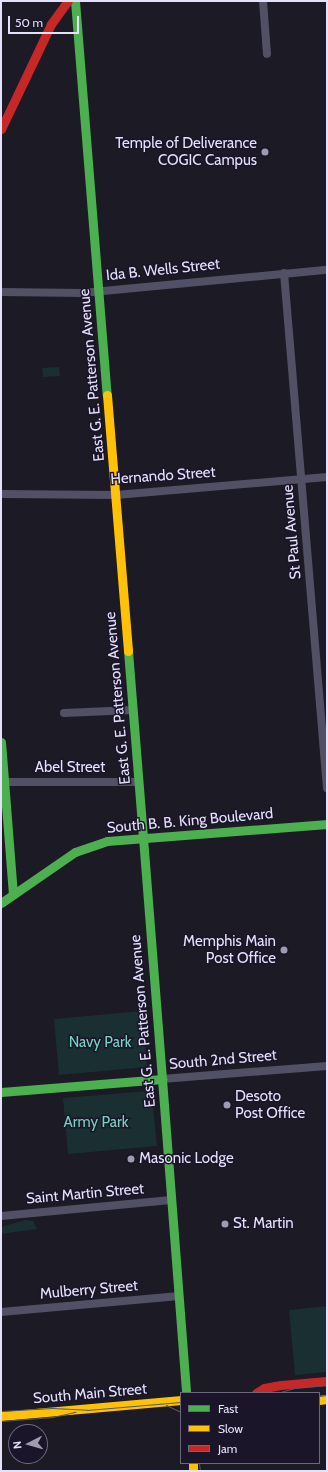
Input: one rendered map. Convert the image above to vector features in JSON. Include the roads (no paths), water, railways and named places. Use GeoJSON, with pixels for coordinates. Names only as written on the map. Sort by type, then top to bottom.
{"type":"FeatureCollection","features":[{"type":"Feature","properties":{"kind":"street"},"geometry":{"type":"LineString","coordinates":[[1,129],[52,24],[68,1]]}},
{"type":"Feature","properties":{"kind":"street","name":"East G. E. Patterson Avenue"},"geometry":{"type":"LineString","coordinates":[[75,1],[100,290],[186,1392]]}},
{"type":"Feature","properties":{"kind":"street"},"geometry":{"type":"LineString","coordinates":[[263,1],[267,54]]}},
{"type":"Feature","properties":{"kind":"street","name":"Ida B. Wells Street"},"geometry":{"type":"LineString","coordinates":[[1,292],[82,293],[100,290],[327,270]]}},
{"type":"Feature","properties":{"kind":"street","name":"St Paul Avenue"},"geometry":{"type":"LineString","coordinates":[[284,273],[327,788]]}},
{"type":"Feature","properties":{"kind":"street","name":"Hernando Street"},"geometry":{"type":"LineString","coordinates":[[1,494],[116,495],[327,477]]}},
{"type":"Feature","properties":{"kind":"street"},"geometry":{"type":"LineString","coordinates":[[64,714],[133,710]]}},
{"type":"Feature","properties":{"kind":"street"},"geometry":{"type":"LineString","coordinates":[[1,742],[13,895]]}},
{"type":"Feature","properties":{"kind":"street","name":"Abel Street"},"geometry":{"type":"LineString","coordinates":[[3,782],[139,782]]}},
{"type":"Feature","properties":{"kind":"street","name":"South B. B. King Boulevard"},"geometry":{"type":"LineString","coordinates":[[1,903],[75,852],[107,841],[327,824]]}},
{"type":"Feature","properties":{"kind":"street","name":"South 2nd Street"},"geometry":{"type":"LineString","coordinates":[[1,1092],[327,1066]]}},
{"type":"Feature","properties":{"kind":"street","name":"Saint Martin Street"},"geometry":{"type":"LineString","coordinates":[[1,1216],[172,1200]]}},
{"type":"Feature","properties":{"kind":"street","name":"Mulberry Street"},"geometry":{"type":"LineString","coordinates":[[1,1312],[179,1296]]}},
{"type":"Feature","properties":{"kind":"street"},"geometry":{"type":"LineString","coordinates":[[258,1392],[264,1388],[281,1384],[327,1381]]}},
{"type":"Feature","properties":{"kind":"street","name":"South Main Street"},"geometry":{"type":"LineString","coordinates":[[1,1416],[180,1400]]}},
{"type":"Feature","properties":{"kind":"tram line"},"geometry":{"type":"LineString","coordinates":[[280,1392],[294,1388],[327,1385]]}},
{"type":"Feature","properties":{"kind":"tram line"},"geometry":{"type":"LineString","coordinates":[[320,1396],[327,1395]]}},
{"type":"Feature","properties":{"kind":"tram line"},"geometry":{"type":"LineString","coordinates":[[1,1411],[52,1408],[87,1410],[180,1402]]}},
{"type":"Feature","properties":{"kind":"tram line"},"geometry":{"type":"LineString","coordinates":[[166,1405],[180,1412]]}},
{"type":"Feature","properties":{"kind":"tram line"},"geometry":{"type":"LineString","coordinates":[[1,1421],[53,1417],[75,1412]]}},
{"type":"Feature","properties":{"kind":"tram line"},"geometry":{"type":"LineString","coordinates":[[199,1464],[200,1471]]}},
{"type":"Feature","properties":{"kind":"place","name":"Temple of Deliverance COGIC Campus"},"geometry":{"type":"Point","coordinates":[265,152]}},
{"type":"Feature","properties":{"kind":"place","name":"Memphis Main Post Office"},"geometry":{"type":"Point","coordinates":[284,950]}},
{"type":"Feature","properties":{"kind":"place","name":"Desoto Post Office"},"geometry":{"type":"Point","coordinates":[227,1105]}},
{"type":"Feature","properties":{"kind":"place","name":"Masonic Lodge"},"geometry":{"type":"Point","coordinates":[131,1159]}},
{"type":"Feature","properties":{"kind":"place","name":"St. Martin"},"geometry":{"type":"Point","coordinates":[225,1224]}},
{"type":"Feature","properties":{"kind":"park label","name":"Navy Park"},"geometry":{"type":"Point","coordinates":[100,1043]}},
{"type":"Feature","properties":{"kind":"park label","name":"Army Park"},"geometry":{"type":"Point","coordinates":[96,1123]}}]}
